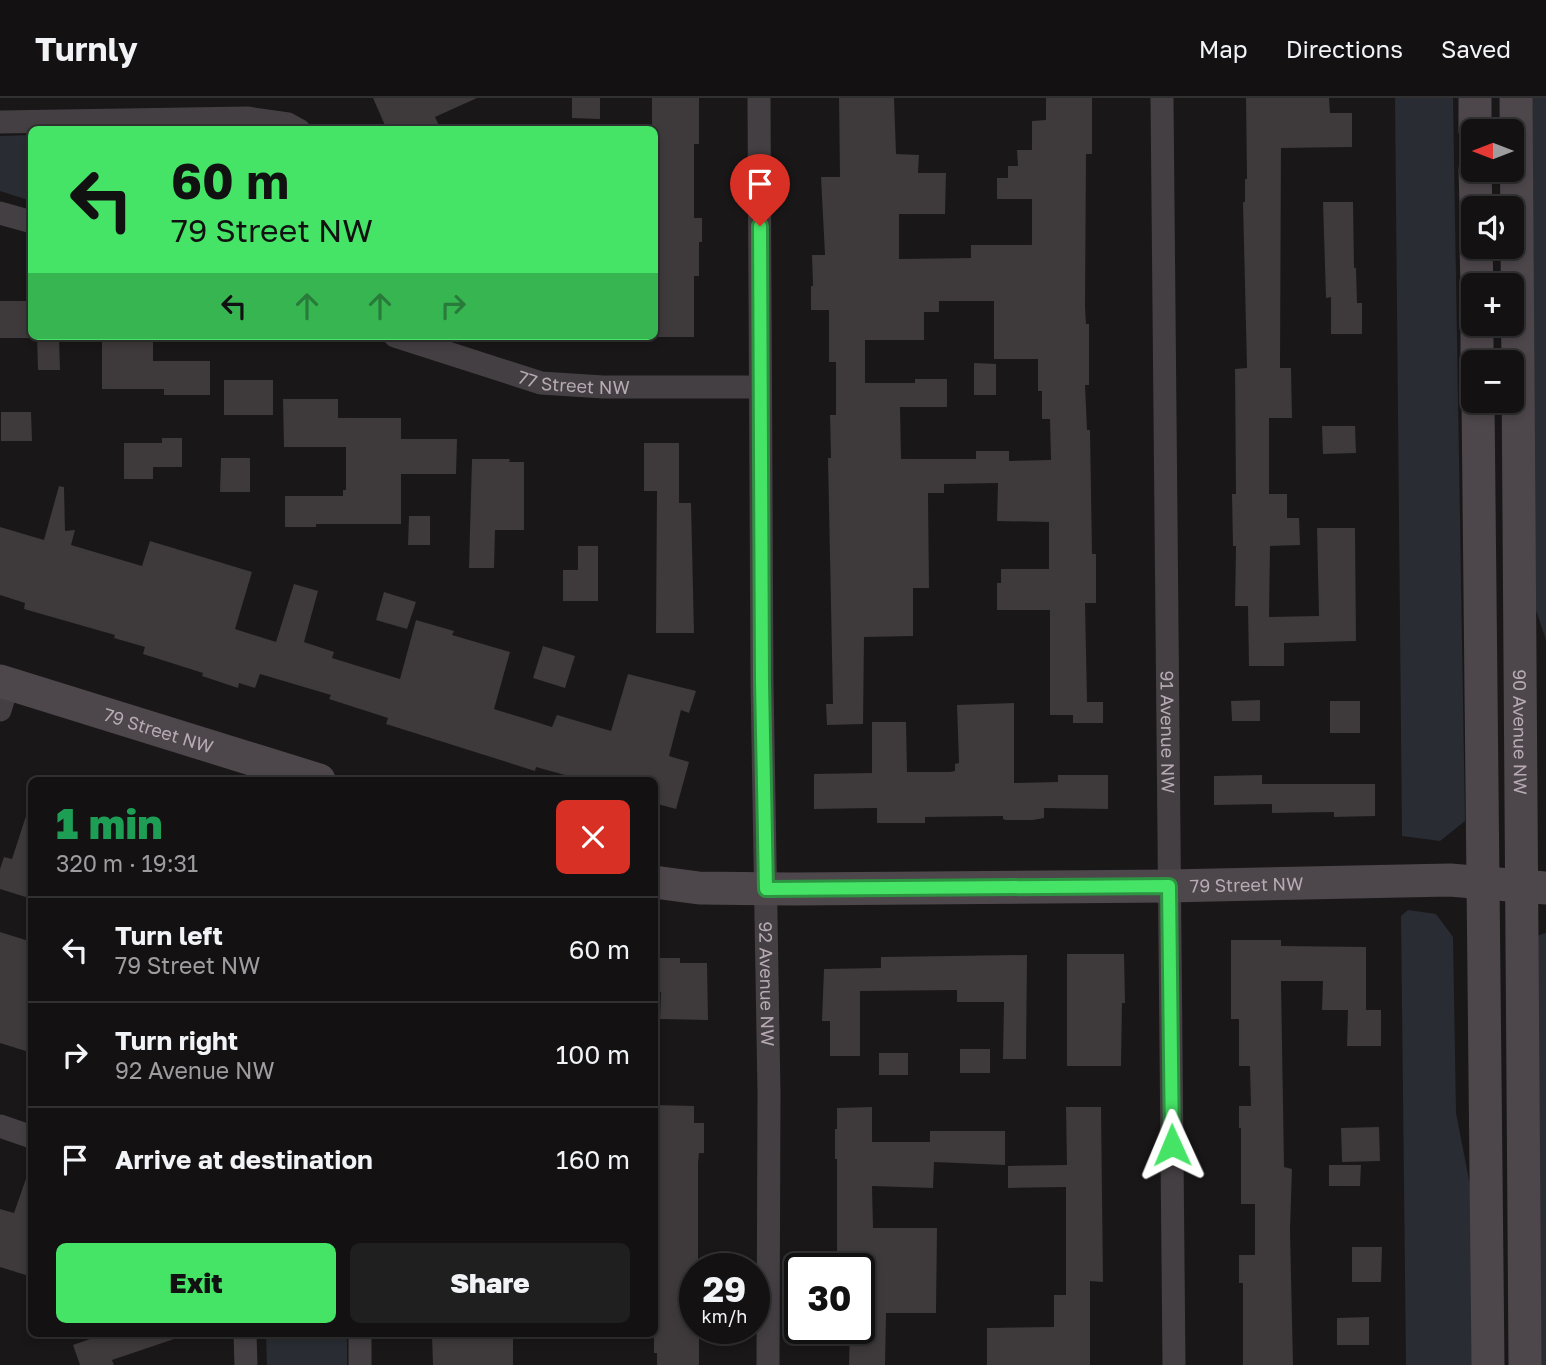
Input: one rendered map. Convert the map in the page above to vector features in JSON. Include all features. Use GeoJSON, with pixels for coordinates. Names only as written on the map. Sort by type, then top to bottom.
{"type":"FeatureCollection","features":[{"type":"Feature","properties":{"kind":"main road"},"geometry":{"type":"LineString","coordinates":[[1475,98],[1475,119]]}},
{"type":"Feature","properties":{"kind":"main road","name":"90 Avenue NW"},"geometry":{"type":"LineString","coordinates":[[1517,98],[1533,887],[1525,1365]]}},
{"type":"Feature","properties":{"kind":"main road"},"geometry":{"type":"LineString","coordinates":[[1478,413],[1488,1365]]}},
{"type":"Feature","properties":{"kind":"main road","name":"79 Street NW"},"geometry":{"type":"LineString","coordinates":[[3,692],[307,777]]}},
{"type":"Feature","properties":{"kind":"main road","name":"79 Street NW"},"geometry":{"type":"LineString","coordinates":[[658,883],[699,888],[766,889],[1169,886],[1450,880],[1533,887]]}},
{"type":"Feature","properties":{"kind":"street","name":"92 Avenue NW"},"geometry":{"type":"LineString","coordinates":[[759,98],[768,1365]]}},
{"type":"Feature","properties":{"kind":"street","name":"91 Avenue NW"},"geometry":{"type":"LineString","coordinates":[[1162,98],[1174,1365]]}},
{"type":"Feature","properties":{"kind":"street"},"geometry":{"type":"LineString","coordinates":[[0,122],[247,118],[292,126]]}},
{"type":"Feature","properties":{"kind":"street"},"geometry":{"type":"LineString","coordinates":[[0,213],[28,221]]}},
{"type":"Feature","properties":{"kind":"street","name":"77 Street NW"},"geometry":{"type":"LineString","coordinates":[[407,340],[541,383],[603,387],[760,387]]}},
{"type":"Feature","properties":{"kind":"street"},"geometry":{"type":"LineString","coordinates":[[0,1126],[28,1135]]}},
{"type":"Feature","properties":{"kind":"street"},"geometry":{"type":"LineString","coordinates":[[246,1337],[246,1365]]}},
{"type":"Feature","properties":{"kind":"street"},"geometry":{"type":"LineString","coordinates":[[360,1337],[360,1365]]}},
{"type":"Feature","properties":{"kind":"shaded area"},"geometry":{"type":"Polygon","coordinates":[[[1395,98],[1453,98],[1465,821],[1440,841],[1402,836],[1395,98]]]}},
{"type":"Feature","properties":{"kind":"shaded area"},"geometry":{"type":"Polygon","coordinates":[[[1528,98],[1546,98],[1546,640],[1535,607],[1528,98]]]}},
{"type":"Feature","properties":{"kind":"shaded area"},"geometry":{"type":"Polygon","coordinates":[[[28,135],[28,200],[0,191],[0,136],[28,135]]]}},
{"type":"Feature","properties":{"kind":"shaded area"},"geometry":{"type":"Polygon","coordinates":[[[1408,910],[1436,914],[1453,937],[1456,1113],[1471,1190],[1473,1365],[1406,1365],[1401,916],[1408,910]]]}},
{"type":"Feature","properties":{"kind":"shaded area"},"geometry":{"type":"Polygon","coordinates":[[[1546,933],[1546,1365],[1534,1365],[1530,938],[1546,933]]]}},
{"type":"Feature","properties":{"kind":"shaded area"},"geometry":{"type":"Polygon","coordinates":[[[266,1337],[347,1337],[347,1365],[267,1365],[266,1337]]]}},
{"type":"Feature","properties":{"kind":"building"},"geometry":{"type":"Polygon","coordinates":[[[373,98],[477,98],[435,117],[439,126],[385,126],[373,98]]]}},
{"type":"Feature","properties":{"kind":"building"},"geometry":{"type":"Polygon","coordinates":[[[572,98],[600,98],[600,119],[572,118],[572,98]]]}},
{"type":"Feature","properties":{"kind":"building"},"geometry":{"type":"Polygon","coordinates":[[[652,98],[699,98],[699,144],[694,144],[694,218],[702,218],[702,242],[699,242],[699,276],[694,276],[694,337],[658,337],[658,126],[652,126],[652,98]]]}},
{"type":"Feature","properties":{"kind":"building"},"geometry":{"type":"Polygon","coordinates":[[[839,98],[894,98],[896,154],[919,155],[918,173],[946,173],[945,214],[899,214],[899,259],[971,258],[971,245],[1032,245],[1032,199],[997,199],[997,178],[1008,178],[1008,166],[1018,166],[1017,150],[1032,150],[1032,121],[1046,120],[1046,98],[1092,98],[1092,154],[1086,154],[1085,307],[1086,324],[1089,324],[1089,385],[1085,385],[1087,430],[1090,430],[1092,554],[1096,554],[1096,603],[1085,603],[1087,702],[1103,702],[1103,723],[1073,723],[1073,715],[1050,715],[1050,610],[997,610],[997,583],[1001,583],[1001,569],[1049,569],[1049,522],[997,521],[998,483],[944,484],[944,493],[928,493],[929,588],[913,588],[913,636],[864,637],[863,724],[827,725],[826,704],[833,704],[828,458],[831,458],[830,415],[836,415],[836,362],[829,362],[829,310],[811,310],[811,286],[812,255],[825,255],[821,177],[840,177],[839,98]],[[939,301],[939,312],[924,312],[924,340],[865,340],[865,383],[915,383],[915,379],[947,379],[947,407],[900,407],[901,459],[976,459],[976,451],[1009,451],[1009,461],[1051,460],[1050,419],[1042,419],[1042,391],[1038,391],[1038,359],[994,359],[994,301],[939,301]]]}},
{"type":"Feature","properties":{"kind":"building"},"geometry":{"type":"Polygon","coordinates":[[[1246,98],[1329,98],[1330,113],[1352,113],[1352,147],[1281,148],[1280,368],[1291,368],[1292,418],[1269,418],[1269,494],[1287,494],[1287,518],[1299,518],[1300,545],[1270,546],[1269,617],[1319,616],[1317,528],[1355,528],[1356,641],[1284,643],[1284,666],[1249,666],[1248,606],[1235,606],[1236,546],[1233,546],[1232,494],[1236,494],[1235,369],[1247,368],[1243,202],[1247,179],[1246,98]]]}},
{"type":"Feature","properties":{"kind":"building"},"geometry":{"type":"Polygon","coordinates":[[[1323,202],[1353,202],[1354,268],[1357,303],[1362,303],[1362,334],[1331,334],[1331,297],[1326,298],[1323,202]]]}},
{"type":"Feature","properties":{"kind":"building"},"geometry":{"type":"Polygon","coordinates":[[[0,301],[28,301],[28,338],[0,338],[0,301]]]}},
{"type":"Feature","properties":{"kind":"building"},"geometry":{"type":"Polygon","coordinates":[[[37,340],[59,340],[60,370],[38,370],[37,340]]]}},
{"type":"Feature","properties":{"kind":"building"},"geometry":{"type":"Polygon","coordinates":[[[102,340],[153,342],[153,361],[210,361],[210,395],[164,395],[164,389],[102,389],[102,340]]]}},
{"type":"Feature","properties":{"kind":"building"},"geometry":{"type":"Polygon","coordinates":[[[974,363],[996,364],[996,395],[974,395],[974,363]]]}},
{"type":"Feature","properties":{"kind":"building"},"geometry":{"type":"Polygon","coordinates":[[[224,380],[273,380],[273,415],[224,415],[224,380]]]}},
{"type":"Feature","properties":{"kind":"building"},"geometry":{"type":"Polygon","coordinates":[[[283,399],[338,399],[338,418],[401,418],[401,439],[457,439],[456,474],[401,474],[401,524],[316,524],[316,527],[285,527],[285,496],[343,496],[343,490],[346,490],[346,447],[284,447],[283,399]]]}},
{"type":"Feature","properties":{"kind":"building"},"geometry":{"type":"Polygon","coordinates":[[[1,412],[31,412],[32,441],[1,441],[1,412]]]}},
{"type":"Feature","properties":{"kind":"building"},"geometry":{"type":"Polygon","coordinates":[[[1322,426],[1355,426],[1356,453],[1323,454],[1322,426]]]}},
{"type":"Feature","properties":{"kind":"building"},"geometry":{"type":"Polygon","coordinates":[[[162,438],[182,438],[182,467],[153,467],[153,479],[124,479],[124,443],[162,443],[162,438]]]}},
{"type":"Feature","properties":{"kind":"building"},"geometry":{"type":"Polygon","coordinates":[[[644,443],[679,443],[679,503],[691,503],[694,633],[656,633],[657,491],[644,491],[644,443]]]}},
{"type":"Feature","properties":{"kind":"building"},"geometry":{"type":"Polygon","coordinates":[[[221,458],[250,458],[250,492],[220,492],[221,458]]]}},
{"type":"Feature","properties":{"kind":"building"},"geometry":{"type":"Polygon","coordinates":[[[472,459],[510,459],[509,462],[524,462],[524,530],[495,530],[494,568],[469,568],[472,459]]]}},
{"type":"Feature","properties":{"kind":"building"},"geometry":{"type":"Polygon","coordinates":[[[59,486],[64,487],[65,531],[75,530],[71,545],[142,566],[150,541],[252,572],[235,629],[276,642],[294,584],[318,591],[304,642],[334,652],[332,658],[400,679],[416,620],[454,631],[452,635],[510,652],[494,709],[552,727],[557,715],[611,731],[628,674],[696,691],[689,713],[681,710],[669,756],[689,762],[676,809],[658,804],[658,777],[572,777],[536,767],[535,771],[386,724],[388,718],[329,699],[331,695],[260,674],[255,688],[239,683],[238,688],[202,676],[203,673],[143,654],[145,647],[114,638],[115,635],[24,609],[25,603],[0,595],[0,527],[44,540],[59,486]]]}},
{"type":"Feature","properties":{"kind":"building"},"geometry":{"type":"Polygon","coordinates":[[[409,516],[430,516],[430,545],[408,545],[409,516]]]}},
{"type":"Feature","properties":{"kind":"building"},"geometry":{"type":"Polygon","coordinates":[[[578,546],[598,546],[598,601],[563,601],[563,570],[578,570],[578,546]]]}},
{"type":"Feature","properties":{"kind":"building"},"geometry":{"type":"Polygon","coordinates":[[[384,592],[416,602],[407,629],[376,620],[384,592]]]}},
{"type":"Feature","properties":{"kind":"building"},"geometry":{"type":"Polygon","coordinates":[[[543,646],[575,656],[565,688],[533,678],[543,646]]]}},
{"type":"Feature","properties":{"kind":"building"},"geometry":{"type":"Polygon","coordinates":[[[1260,700],[1260,721],[1232,721],[1231,701],[1260,700]]]}},
{"type":"Feature","properties":{"kind":"building"},"geometry":{"type":"Polygon","coordinates":[[[1330,701],[1360,701],[1360,733],[1330,733],[1330,701]]]}},
{"type":"Feature","properties":{"kind":"building"},"geometry":{"type":"Polygon","coordinates":[[[1014,703],[1014,783],[1058,782],[1058,775],[1108,775],[1108,809],[1044,808],[1044,818],[1033,820],[1006,820],[1003,816],[925,817],[925,823],[877,823],[877,808],[814,809],[814,774],[872,773],[872,722],[906,722],[907,772],[950,772],[955,771],[955,764],[959,763],[957,705],[1014,703]]]}},
{"type":"Feature","properties":{"kind":"building"},"geometry":{"type":"Polygon","coordinates":[[[1262,775],[1262,784],[1375,784],[1375,816],[1334,817],[1334,812],[1272,813],[1272,804],[1214,805],[1214,776],[1262,775]]]}},
{"type":"Feature","properties":{"kind":"building"},"geometry":{"type":"Polygon","coordinates":[[[28,813],[28,898],[0,889],[0,869],[4,857],[12,859],[28,813]]]}},
{"type":"Feature","properties":{"kind":"building"},"geometry":{"type":"Polygon","coordinates":[[[0,932],[28,941],[28,1052],[0,1043],[0,932]]]}},
{"type":"Feature","properties":{"kind":"building"},"geometry":{"type":"Polygon","coordinates":[[[1231,940],[1281,940],[1281,946],[1366,947],[1366,1010],[1381,1010],[1381,1046],[1347,1046],[1348,1010],[1322,1010],[1323,981],[1281,981],[1284,1167],[1292,1169],[1290,1230],[1293,1365],[1243,1365],[1243,1283],[1239,1283],[1239,1255],[1255,1255],[1255,1204],[1241,1204],[1239,1106],[1251,1106],[1250,1066],[1239,1066],[1239,1019],[1231,1019],[1231,940]]]}},
{"type":"Feature","properties":{"kind":"building"},"geometry":{"type":"Polygon","coordinates":[[[1067,954],[1124,954],[1125,1003],[1122,1003],[1121,1066],[1067,1066],[1067,954]]]}},
{"type":"Feature","properties":{"kind":"building"},"geometry":{"type":"Polygon","coordinates":[[[1027,955],[1026,1059],[1003,1059],[1004,1002],[957,1002],[957,990],[860,991],[860,1056],[830,1056],[830,1021],[822,1021],[824,969],[881,968],[881,957],[1027,955]]]}},
{"type":"Feature","properties":{"kind":"building"},"geometry":{"type":"Polygon","coordinates":[[[658,958],[680,958],[680,963],[707,963],[708,1020],[660,1019],[661,992],[658,992],[658,958]]]}},
{"type":"Feature","properties":{"kind":"building"},"geometry":{"type":"Polygon","coordinates":[[[960,1049],[990,1049],[990,1073],[960,1073],[960,1049]]]}},
{"type":"Feature","properties":{"kind":"building"},"geometry":{"type":"Polygon","coordinates":[[[879,1053],[908,1053],[908,1075],[879,1075],[879,1053]]]}},
{"type":"Feature","properties":{"kind":"building"},"geometry":{"type":"Polygon","coordinates":[[[658,1105],[694,1106],[694,1123],[704,1123],[704,1153],[699,1153],[698,1163],[698,1253],[679,1253],[679,1344],[699,1344],[699,1365],[657,1365],[657,1353],[654,1353],[654,1337],[658,1337],[658,1105]]]}},
{"type":"Feature","properties":{"kind":"building"},"geometry":{"type":"Polygon","coordinates":[[[872,1107],[872,1142],[930,1142],[930,1131],[1005,1131],[1005,1165],[934,1162],[933,1188],[872,1186],[873,1228],[937,1228],[936,1313],[886,1313],[885,1365],[849,1365],[850,1344],[875,1344],[875,1253],[837,1253],[837,1108],[872,1107]]]}},
{"type":"Feature","properties":{"kind":"building"},"geometry":{"type":"Polygon","coordinates":[[[1066,1107],[1101,1107],[1103,1282],[1090,1281],[1090,1365],[987,1365],[987,1328],[1054,1327],[1054,1295],[1066,1295],[1066,1187],[1008,1188],[1008,1166],[1067,1165],[1066,1107]]]}},
{"type":"Feature","properties":{"kind":"building"},"geometry":{"type":"Polygon","coordinates":[[[1379,1127],[1380,1161],[1342,1162],[1341,1128],[1379,1127]]]}},
{"type":"Feature","properties":{"kind":"building"},"geometry":{"type":"Polygon","coordinates":[[[1329,1165],[1361,1165],[1360,1186],[1329,1186],[1329,1165]]]}},
{"type":"Feature","properties":{"kind":"building"},"geometry":{"type":"Polygon","coordinates":[[[28,1173],[28,1276],[0,1267],[0,1209],[14,1213],[28,1173]]]}},
{"type":"Feature","properties":{"kind":"building"},"geometry":{"type":"Polygon","coordinates":[[[1352,1247],[1382,1247],[1381,1282],[1352,1282],[1352,1247]]]}},
{"type":"Feature","properties":{"kind":"building"},"geometry":{"type":"Polygon","coordinates":[[[1369,1317],[1369,1345],[1337,1345],[1337,1318],[1369,1317]]]}},
{"type":"Feature","properties":{"kind":"building"},"geometry":{"type":"Polygon","coordinates":[[[96,1337],[180,1337],[112,1360],[114,1365],[80,1365],[73,1345],[96,1337]]]}},
{"type":"Feature","properties":{"kind":"building"},"geometry":{"type":"Polygon","coordinates":[[[432,1337],[513,1337],[513,1365],[433,1365],[432,1337]]]}},
{"type":"Feature","properties":{"kind":"route"},"geometry":{"type":"LineString","coordinates":[[760,226],[762,682],[766,889],[1169,886],[1172,1145]]}}]}
